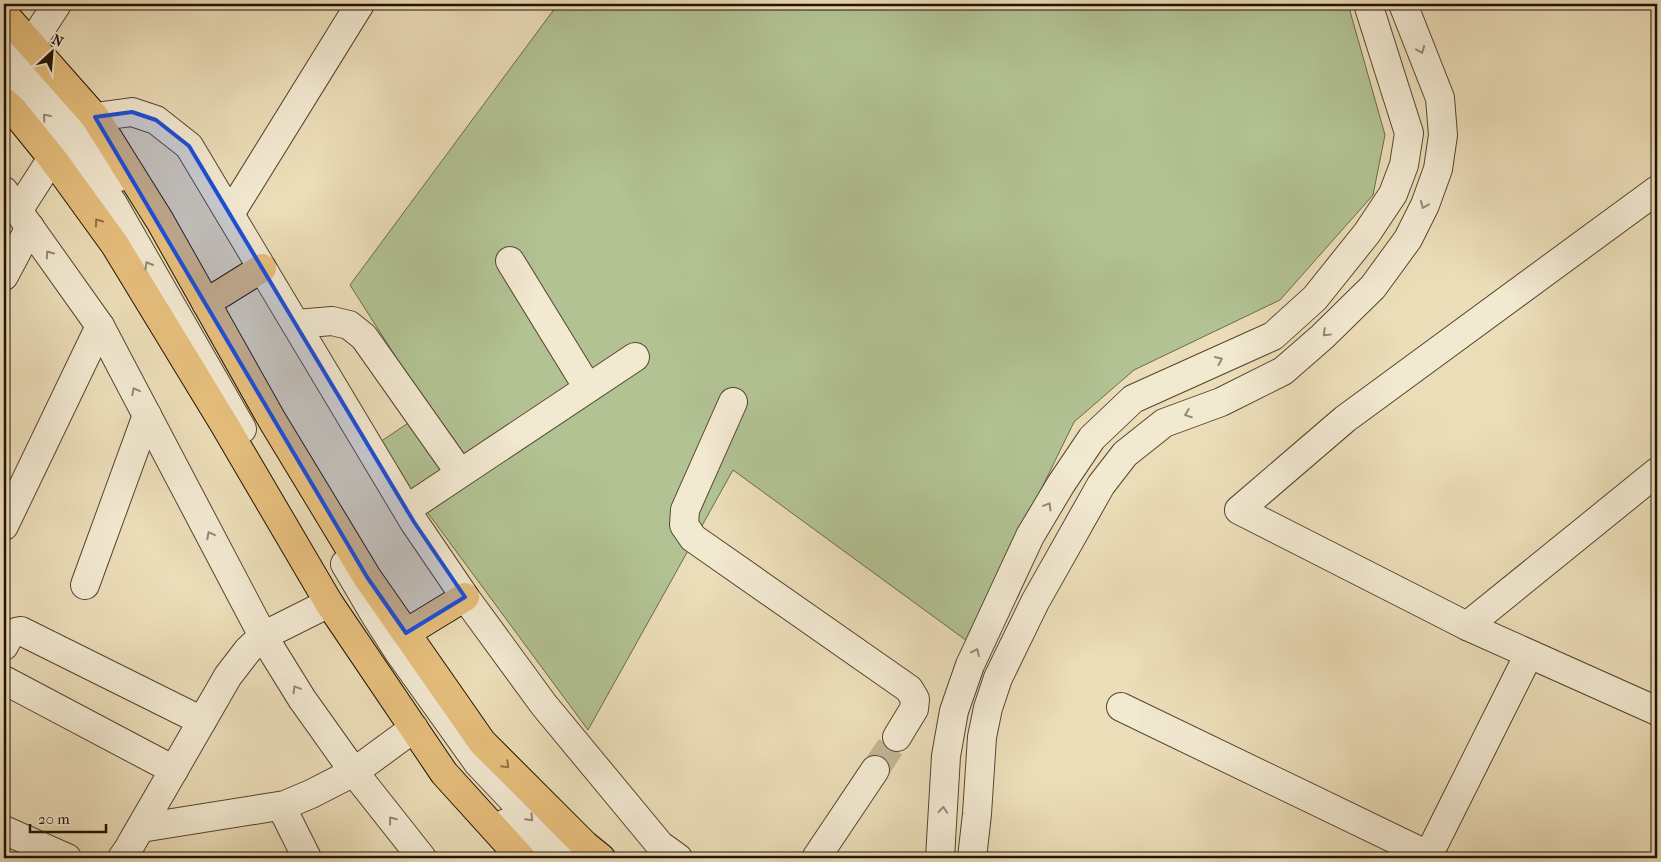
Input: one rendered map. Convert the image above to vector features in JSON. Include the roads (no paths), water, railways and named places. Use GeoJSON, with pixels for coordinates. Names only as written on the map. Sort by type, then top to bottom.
{"type":"FeatureCollection","features":[{"type":"Feature","properties":{"kind":"highway"},"geometry":{"type":"LineString","coordinates":[[4,14],[31,44],[74,136],[115,246],[224,424],[330,603],[444,773],[521,858]]}},
{"type":"Feature","properties":{"kind":"highway"},"geometry":{"type":"LineString","coordinates":[[4,102],[13,110],[74,136],[160,221],[272,420],[362,569],[406,633],[482,742],[585,845],[601,858]]}},
{"type":"Feature","properties":{"kind":"highway"},"geometry":{"type":"LineString","coordinates":[[206,303],[262,268]]}},
{"type":"Feature","properties":{"kind":"highway"},"geometry":{"type":"LineString","coordinates":[[406,633],[465,597]]}},
{"type":"Feature","properties":{"kind":"street"},"geometry":{"type":"LineString","coordinates":[[31,44],[57,4]]}},
{"type":"Feature","properties":{"kind":"street"},"geometry":{"type":"LineString","coordinates":[[230,214],[360,4]]}},
{"type":"Feature","properties":{"kind":"street"},"geometry":{"type":"LineString","coordinates":[[940,858],[946,756],[954,711],[970,666],[1030,536],[1092,438],[1133,399],[1273,336],[1314,298],[1367,233],[1393,194],[1404,165],[1409,133],[1368,4]]}},
{"type":"Feature","properties":{"kind":"street"},"geometry":{"type":"LineString","coordinates":[[972,858],[982,737],[988,708],[998,678],[1035,602],[1101,485],[1125,454],[1164,423],[1221,402],[1283,371],[1322,337],[1373,287],[1408,240],[1438,169],[1443,135],[1440,98],[1403,4]]}},
{"type":"Feature","properties":{"kind":"street"},"geometry":{"type":"LineString","coordinates":[[4,42],[58,98],[74,136],[357,626],[381,663],[462,776],[540,858]]}},
{"type":"Feature","properties":{"kind":"street"},"geometry":{"type":"LineString","coordinates":[[4,72],[42,112],[74,136],[129,190],[375,615],[398,651],[478,763],[568,858]]}},
{"type":"Feature","properties":{"kind":"street"},"geometry":{"type":"LineString","coordinates":[[4,276],[17,209],[74,136],[132,112],[156,120],[189,146],[407,509],[465,597],[544,705],[660,845],[678,858]]}},
{"type":"Feature","properties":{"kind":"street"},"geometry":{"type":"LineString","coordinates":[[1656,709],[1466,626],[1239,510],[1345,419],[1657,190]]}},
{"type":"Feature","properties":{"kind":"street"},"geometry":{"type":"LineString","coordinates":[[17,209],[100,326],[263,636],[302,700],[354,772],[422,858]]}},
{"type":"Feature","properties":{"kind":"street"},"geometry":{"type":"LineString","coordinates":[[510,261],[588,388]]}},
{"type":"Feature","properties":{"kind":"street"},"geometry":{"type":"LineString","coordinates":[[296,324],[332,321],[349,325],[364,337],[460,473]]}},
{"type":"Feature","properties":{"kind":"street"},"geometry":{"type":"LineString","coordinates":[[4,526],[100,326]]}},
{"type":"Feature","properties":{"kind":"street"},"geometry":{"type":"LineString","coordinates":[[407,509],[635,357]]}},
{"type":"Feature","properties":{"kind":"street"},"geometry":{"type":"LineString","coordinates":[[733,402],[685,510],[684,525],[693,538],[909,689],[915,699],[914,709],[897,737]]}},
{"type":"Feature","properties":{"kind":"street"},"geometry":{"type":"LineString","coordinates":[[84,585],[147,415]]}},
{"type":"Feature","properties":{"kind":"street"},"geometry":{"type":"LineString","coordinates":[[1466,626],[1657,472]]}},
{"type":"Feature","properties":{"kind":"street"},"geometry":{"type":"LineString","coordinates":[[122,858],[228,676],[248,650],[263,636],[330,603]]}},
{"type":"Feature","properties":{"kind":"street"},"geometry":{"type":"LineString","coordinates":[[4,646],[14,632],[21,631],[202,721]]}},
{"type":"Feature","properties":{"kind":"street"},"geometry":{"type":"LineString","coordinates":[[1121,707],[1430,858],[1528,654]]}},
{"type":"Feature","properties":{"kind":"street"},"geometry":{"type":"LineString","coordinates":[[4,680],[174,770]]}},
{"type":"Feature","properties":{"kind":"street"},"geometry":{"type":"LineString","coordinates":[[141,828],[281,806],[311,794],[354,772],[414,728]]}},
{"type":"Feature","properties":{"kind":"street"},"geometry":{"type":"LineString","coordinates":[[816,858],[875,770]]}},
{"type":"Feature","properties":{"kind":"street"},"geometry":{"type":"LineString","coordinates":[[281,806],[307,858]]}},
{"type":"Feature","properties":{"kind":"street"},"geometry":{"type":"LineString","coordinates":[[4,830],[67,858]]}},
{"type":"Feature","properties":{"kind":"tunnel"},"geometry":{"type":"LineString","coordinates":[[875,770],[897,737]]}}]}
